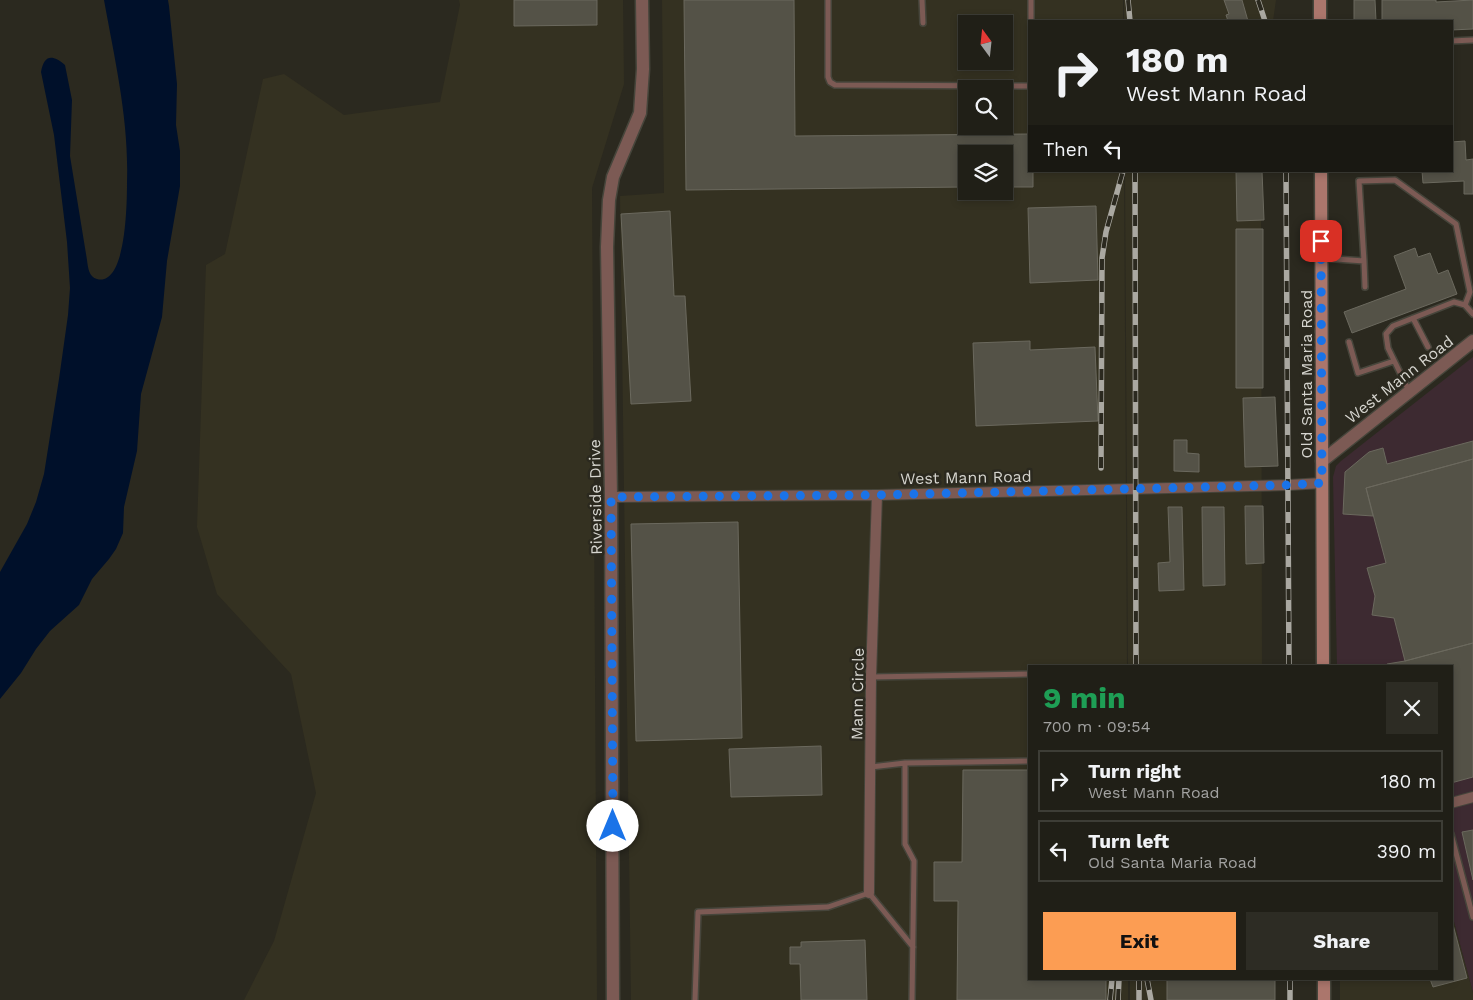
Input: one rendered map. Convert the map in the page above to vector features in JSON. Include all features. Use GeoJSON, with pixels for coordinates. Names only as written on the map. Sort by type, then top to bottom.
{"type":"FeatureCollection","features":[{"type":"Feature","properties":{"kind":"main road"},"geometry":{"type":"LineString","coordinates":[[1320,0],[1320,20]]}},
{"type":"Feature","properties":{"kind":"main road","name":"Old Santa Maria Road"},"geometry":{"type":"LineString","coordinates":[[1321,172],[1323,665]]}},
{"type":"Feature","properties":{"kind":"main road"},"geometry":{"type":"LineString","coordinates":[[1324,980],[1324,1000]]}},
{"type":"Feature","properties":{"kind":"street","name":"Riverside Drive"},"geometry":{"type":"LineString","coordinates":[[613,1000],[611,497],[607,246],[609,200],[613,177],[640,112],[643,69],[642,0]]}},
{"type":"Feature","properties":{"kind":"street","name":"West Mann Road"},"geometry":{"type":"LineString","coordinates":[[1322,461],[1473,341]]}},
{"type":"Feature","properties":{"kind":"street","name":"West Mann Road"},"geometry":{"type":"LineString","coordinates":[[611,497],[877,495],[1322,483]]}},
{"type":"Feature","properties":{"kind":"street","name":"Mann Circle"},"geometry":{"type":"LineString","coordinates":[[869,893],[871,677],[877,495]]}},
{"type":"Feature","properties":{"kind":"street"},"geometry":{"type":"LineString","coordinates":[[1453,803],[1473,797]]}},
{"type":"Feature","properties":{"kind":"lane"},"geometry":{"type":"LineString","coordinates":[[828,0],[828,77],[830,82],[836,86],[1028,86]]}},
{"type":"Feature","properties":{"kind":"lane"},"geometry":{"type":"LineString","coordinates":[[922,0],[922,23]]}},
{"type":"Feature","properties":{"kind":"lane"},"geometry":{"type":"LineString","coordinates":[[1031,0],[1031,20]]}},
{"type":"Feature","properties":{"kind":"lane"},"geometry":{"type":"LineString","coordinates":[[1453,41],[1473,40]]}},
{"type":"Feature","properties":{"kind":"lane"},"geometry":{"type":"LineString","coordinates":[[1365,287],[1359,182],[1395,180],[1456,224],[1470,292],[1465,305]]}},
{"type":"Feature","properties":{"kind":"lane"},"geometry":{"type":"LineString","coordinates":[[1321,258],[1364,261]]}},
{"type":"Feature","properties":{"kind":"lane"},"geometry":{"type":"LineString","coordinates":[[1409,392],[1388,348],[1386,334],[1393,326],[1454,302],[1465,305],[1473,314]]}},
{"type":"Feature","properties":{"kind":"lane"},"geometry":{"type":"LineString","coordinates":[[1414,318],[1428,347]]}},
{"type":"Feature","properties":{"kind":"lane"},"geometry":{"type":"LineString","coordinates":[[1349,342],[1358,373],[1394,361]]}},
{"type":"Feature","properties":{"kind":"lane"},"geometry":{"type":"LineString","coordinates":[[871,677],[1028,674]]}},
{"type":"Feature","properties":{"kind":"lane"},"geometry":{"type":"LineString","coordinates":[[871,767],[906,763],[1028,761]]}},
{"type":"Feature","properties":{"kind":"lane"},"geometry":{"type":"LineString","coordinates":[[906,763],[905,844],[914,861],[912,1000]]}},
{"type":"Feature","properties":{"kind":"lane"},"geometry":{"type":"LineString","coordinates":[[1453,842],[1473,918]]}},
{"type":"Feature","properties":{"kind":"lane"},"geometry":{"type":"LineString","coordinates":[[695,1000],[698,912],[828,907],[869,893],[913,947]]}},
{"type":"Feature","properties":{"kind":"shaded area"},"geometry":{"type":"Polygon","coordinates":[[[459,0],[623,0],[624,84],[592,188],[597,1000],[244,1000],[274,941],[316,793],[291,674],[217,594],[197,527],[206,265],[225,254],[263,79],[284,74],[344,115],[440,102],[460,5],[459,0]]]}},
{"type":"Feature","properties":{"kind":"shaded area"},"geometry":{"type":"Polygon","coordinates":[[[662,0],[1123,0],[1123,20],[1028,20],[1028,172],[1124,172],[1127,665],[1028,665],[1028,980],[1128,980],[1128,1000],[631,1000],[620,196],[664,193],[662,0]]]}},
{"type":"Feature","properties":{"kind":"shaded area"},"geometry":{"type":"Polygon","coordinates":[[[1124,0],[1276,0],[1273,20],[1124,20],[1124,0]]]}},
{"type":"Feature","properties":{"kind":"shaded area"},"geometry":{"type":"Polygon","coordinates":[[[1125,172],[1261,172],[1262,665],[1128,665],[1125,172]]]}},
{"type":"Feature","properties":{"kind":"shaded area"},"geometry":{"type":"Polygon","coordinates":[[[1473,357],[1473,993],[1453,918],[1453,665],[1337,665],[1333,477],[1336,466],[1473,357]]]}},
{"type":"Feature","properties":{"kind":"shaded area"},"geometry":{"type":"Polygon","coordinates":[[[1453,918],[1473,993],[1473,1000],[1340,1000],[1340,980],[1453,980],[1453,918]]]}},
{"type":"Feature","properties":{"kind":"shaded area"},"geometry":{"type":"Polygon","coordinates":[[[1130,980],[1263,980],[1263,1000],[1130,1000],[1130,980]]]}},
{"type":"Feature","properties":{"kind":"water"},"geometry":{"type":"Polygon","coordinates":[[[104,0],[168,0],[177,84],[176,125],[180,151],[180,186],[167,261],[162,317],[141,394],[137,451],[124,507],[123,533],[116,549],[92,579],[79,605],[50,631],[21,673],[0,699],[0,572],[27,524],[44,474],[68,315],[70,288],[67,242],[54,135],[41,72],[46,59],[56,59],[65,65],[72,100],[70,156],[89,272],[94,278],[107,278],[114,270],[120,256],[123,240],[127,191],[126,136],[124,113],[104,0]]]}},
{"type":"Feature","properties":{"kind":"building"},"geometry":{"type":"Polygon","coordinates":[[[514,0],[597,0],[597,25],[514,26],[514,0]]]}},
{"type":"Feature","properties":{"kind":"building"},"geometry":{"type":"Polygon","coordinates":[[[684,0],[794,0],[795,136],[1028,134],[1028,172],[1033,172],[1033,187],[1013,187],[1013,145],[958,145],[958,187],[686,190],[684,0]]]}},
{"type":"Feature","properties":{"kind":"building"},"geometry":{"type":"Polygon","coordinates":[[[1224,0],[1242,0],[1248,20],[1228,20],[1226,15],[1229,14],[1224,0]]]}},
{"type":"Feature","properties":{"kind":"building"},"geometry":{"type":"Polygon","coordinates":[[[1354,0],[1375,0],[1376,20],[1354,20],[1354,0]]]}},
{"type":"Feature","properties":{"kind":"building"},"geometry":{"type":"Polygon","coordinates":[[[1382,0],[1436,0],[1436,2],[1473,0],[1473,29],[1453,30],[1453,20],[1382,20],[1382,0]]]}},
{"type":"Feature","properties":{"kind":"building"},"geometry":{"type":"Polygon","coordinates":[[[1465,141],[1466,160],[1473,159],[1473,194],[1464,194],[1464,181],[1423,183],[1422,172],[1453,172],[1453,142],[1465,141]]]}},
{"type":"Feature","properties":{"kind":"building"},"geometry":{"type":"Polygon","coordinates":[[[1236,172],[1262,172],[1264,220],[1237,221],[1236,172]]]}},
{"type":"Feature","properties":{"kind":"building"},"geometry":{"type":"Polygon","coordinates":[[[1096,206],[1098,280],[1030,283],[1028,208],[1096,206]]]}},
{"type":"Feature","properties":{"kind":"building"},"geometry":{"type":"Polygon","coordinates":[[[670,211],[674,296],[685,296],[691,401],[631,404],[621,214],[670,211]]]}},
{"type":"Feature","properties":{"kind":"building"},"geometry":{"type":"Polygon","coordinates":[[[1236,229],[1263,229],[1263,388],[1236,388],[1236,229]]]}},
{"type":"Feature","properties":{"kind":"building"},"geometry":{"type":"Polygon","coordinates":[[[1415,248],[1418,257],[1430,253],[1438,274],[1448,270],[1457,294],[1352,333],[1344,312],[1406,289],[1394,256],[1415,248]]]}},
{"type":"Feature","properties":{"kind":"building"},"geometry":{"type":"Polygon","coordinates":[[[1030,341],[1030,350],[1095,347],[1098,421],[976,426],[973,343],[1030,341]]]}},
{"type":"Feature","properties":{"kind":"building"},"geometry":{"type":"Polygon","coordinates":[[[1275,397],[1278,466],[1245,467],[1243,398],[1275,397]]]}},
{"type":"Feature","properties":{"kind":"building"},"geometry":{"type":"Polygon","coordinates":[[[1174,440],[1187,440],[1187,453],[1199,454],[1199,472],[1174,471],[1174,440]]]}},
{"type":"Feature","properties":{"kind":"building"},"geometry":{"type":"Polygon","coordinates":[[[1473,441],[1473,459],[1366,488],[1373,516],[1343,514],[1345,472],[1369,452],[1383,448],[1387,464],[1473,441]]]}},
{"type":"Feature","properties":{"kind":"building"},"geometry":{"type":"Polygon","coordinates":[[[1473,459],[1473,643],[1405,661],[1394,618],[1372,615],[1375,596],[1367,568],[1386,563],[1366,488],[1473,459]]]}},
{"type":"Feature","properties":{"kind":"building"},"geometry":{"type":"Polygon","coordinates":[[[1245,506],[1263,506],[1264,563],[1246,564],[1245,506]]]}},
{"type":"Feature","properties":{"kind":"building"},"geometry":{"type":"Polygon","coordinates":[[[1168,507],[1182,507],[1184,590],[1159,591],[1158,563],[1170,562],[1168,507]]]}},
{"type":"Feature","properties":{"kind":"building"},"geometry":{"type":"Polygon","coordinates":[[[1202,507],[1224,507],[1225,585],[1203,586],[1202,507]]]}},
{"type":"Feature","properties":{"kind":"building"},"geometry":{"type":"Polygon","coordinates":[[[738,522],[742,738],[636,741],[631,524],[738,522]]]}},
{"type":"Feature","properties":{"kind":"building"},"geometry":{"type":"Polygon","coordinates":[[[1473,643],[1473,777],[1453,782],[1453,665],[1387,664],[1473,643]]]}},
{"type":"Feature","properties":{"kind":"building"},"geometry":{"type":"Polygon","coordinates":[[[821,746],[822,795],[731,797],[729,749],[821,746]]]}},
{"type":"Feature","properties":{"kind":"building"},"geometry":{"type":"Polygon","coordinates":[[[963,770],[1028,770],[1028,980],[1106,980],[1106,1000],[957,1000],[958,901],[934,901],[934,862],[962,862],[963,770]]]}},
{"type":"Feature","properties":{"kind":"building"},"geometry":{"type":"Polygon","coordinates":[[[1473,830],[1473,880],[1462,832],[1473,830]]]}},
{"type":"Feature","properties":{"kind":"building"},"geometry":{"type":"Polygon","coordinates":[[[1453,925],[1467,978],[1433,987],[1430,980],[1453,980],[1453,925]]]}},
{"type":"Feature","properties":{"kind":"building"},"geometry":{"type":"Polygon","coordinates":[[[865,940],[867,1000],[801,1000],[800,964],[790,964],[790,947],[801,947],[801,942],[865,940]]]}},
{"type":"Feature","properties":{"kind":"building"},"geometry":{"type":"Polygon","coordinates":[[[1167,980],[1275,980],[1275,1000],[1167,1000],[1167,980]]]}},
{"type":"Feature","properties":{"kind":"railway"},"geometry":{"type":"LineString","coordinates":[[1128,0],[1130,20]]}},
{"type":"Feature","properties":{"kind":"railway"},"geometry":{"type":"LineString","coordinates":[[1258,0],[1265,20]]}},
{"type":"Feature","properties":{"kind":"railway"},"geometry":{"type":"LineString","coordinates":[[1101,468],[1102,258],[1106,232],[1123,172]]}},
{"type":"Feature","properties":{"kind":"railway"},"geometry":{"type":"LineString","coordinates":[[1135,172],[1136,665]]}},
{"type":"Feature","properties":{"kind":"railway"},"geometry":{"type":"LineString","coordinates":[[1286,172],[1289,665]]}},
{"type":"Feature","properties":{"kind":"railway"},"geometry":{"type":"LineString","coordinates":[[1110,1000],[1112,980]]}},
{"type":"Feature","properties":{"kind":"railway"},"geometry":{"type":"LineString","coordinates":[[1118,1000],[1119,980]]}},
{"type":"Feature","properties":{"kind":"railway"},"geometry":{"type":"LineString","coordinates":[[1139,980],[1139,1000]]}},
{"type":"Feature","properties":{"kind":"railway"},"geometry":{"type":"LineString","coordinates":[[1147,980],[1151,1000]]}},
{"type":"Feature","properties":{"kind":"railway"},"geometry":{"type":"LineString","coordinates":[[1290,980],[1290,1000]]}},
{"type":"Feature","properties":{"kind":"route"},"geometry":{"type":"LineString","coordinates":[[613,826],[611,497],[877,495],[1322,483],[1321,241]]}}]}
